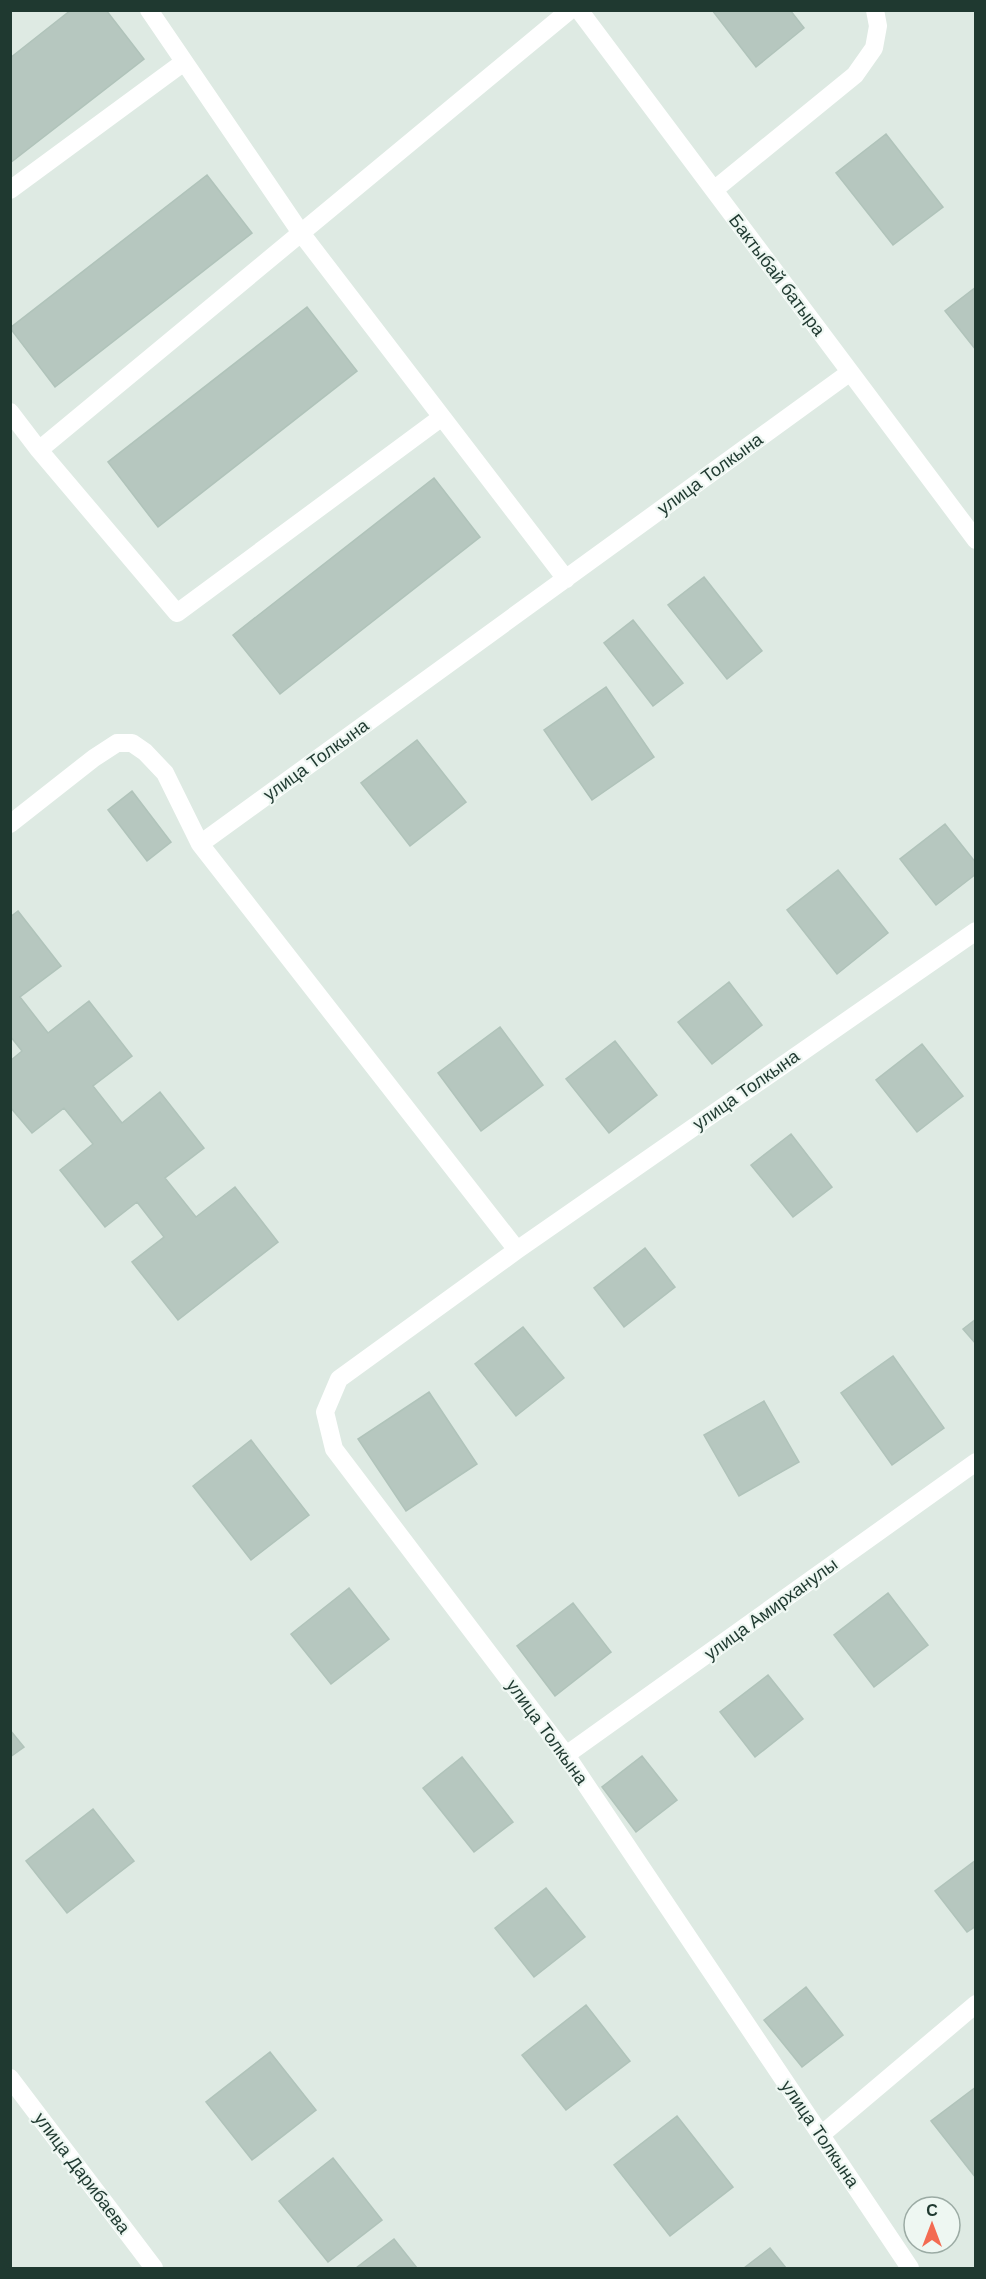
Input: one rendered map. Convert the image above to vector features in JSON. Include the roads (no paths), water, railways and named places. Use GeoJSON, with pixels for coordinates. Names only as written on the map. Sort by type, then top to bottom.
{"type":"FeatureCollection","features":[{"type":"Feature","properties":{"kind":"street"},"geometry":{"type":"LineString","coordinates":[[148,10],[301,233],[566,579]]}},
{"type":"Feature","properties":{"kind":"street"},"geometry":{"type":"LineString","coordinates":[[39,450],[570,10]]}},
{"type":"Feature","properties":{"kind":"street","name":"Бактыбай батыра"},"geometry":{"type":"LineString","coordinates":[[579,10],[975,540]]}},
{"type":"Feature","properties":{"kind":"street"},"geometry":{"type":"LineString","coordinates":[[714,190],[855,75],[874,48],[878,26],[874,10]]}},
{"type":"Feature","properties":{"kind":"street"},"geometry":{"type":"LineString","coordinates":[[10,190],[184,62]]}},
{"type":"Feature","properties":{"kind":"street","name":"улица Толкына"},"geometry":{"type":"LineString","coordinates":[[200,844],[849,373]]}},
{"type":"Feature","properties":{"kind":"street"},"geometry":{"type":"LineString","coordinates":[[10,412],[39,450],[177,613],[442,417]]}},
{"type":"Feature","properties":{"kind":"street"},"geometry":{"type":"LineString","coordinates":[[10,824],[94,758],[117,743],[132,743],[145,752],[165,773],[200,844],[517,1250]]}},
{"type":"Feature","properties":{"kind":"street","name":"улица Толкына"},"geometry":{"type":"LineString","coordinates":[[910,2268],[566,1755],[334,1449],[325,1412],[339,1379],[517,1250],[975,931]]}},
{"type":"Feature","properties":{"kind":"street","name":"улица Амирханулы"},"geometry":{"type":"LineString","coordinates":[[566,1755],[975,1462]]}},
{"type":"Feature","properties":{"kind":"street"},"geometry":{"type":"LineString","coordinates":[[821,2135],[975,2004]]}},
{"type":"Feature","properties":{"kind":"street","name":"улица Дарибаева"},"geometry":{"type":"LineString","coordinates":[[10,2078],[154,2268]]}}]}
